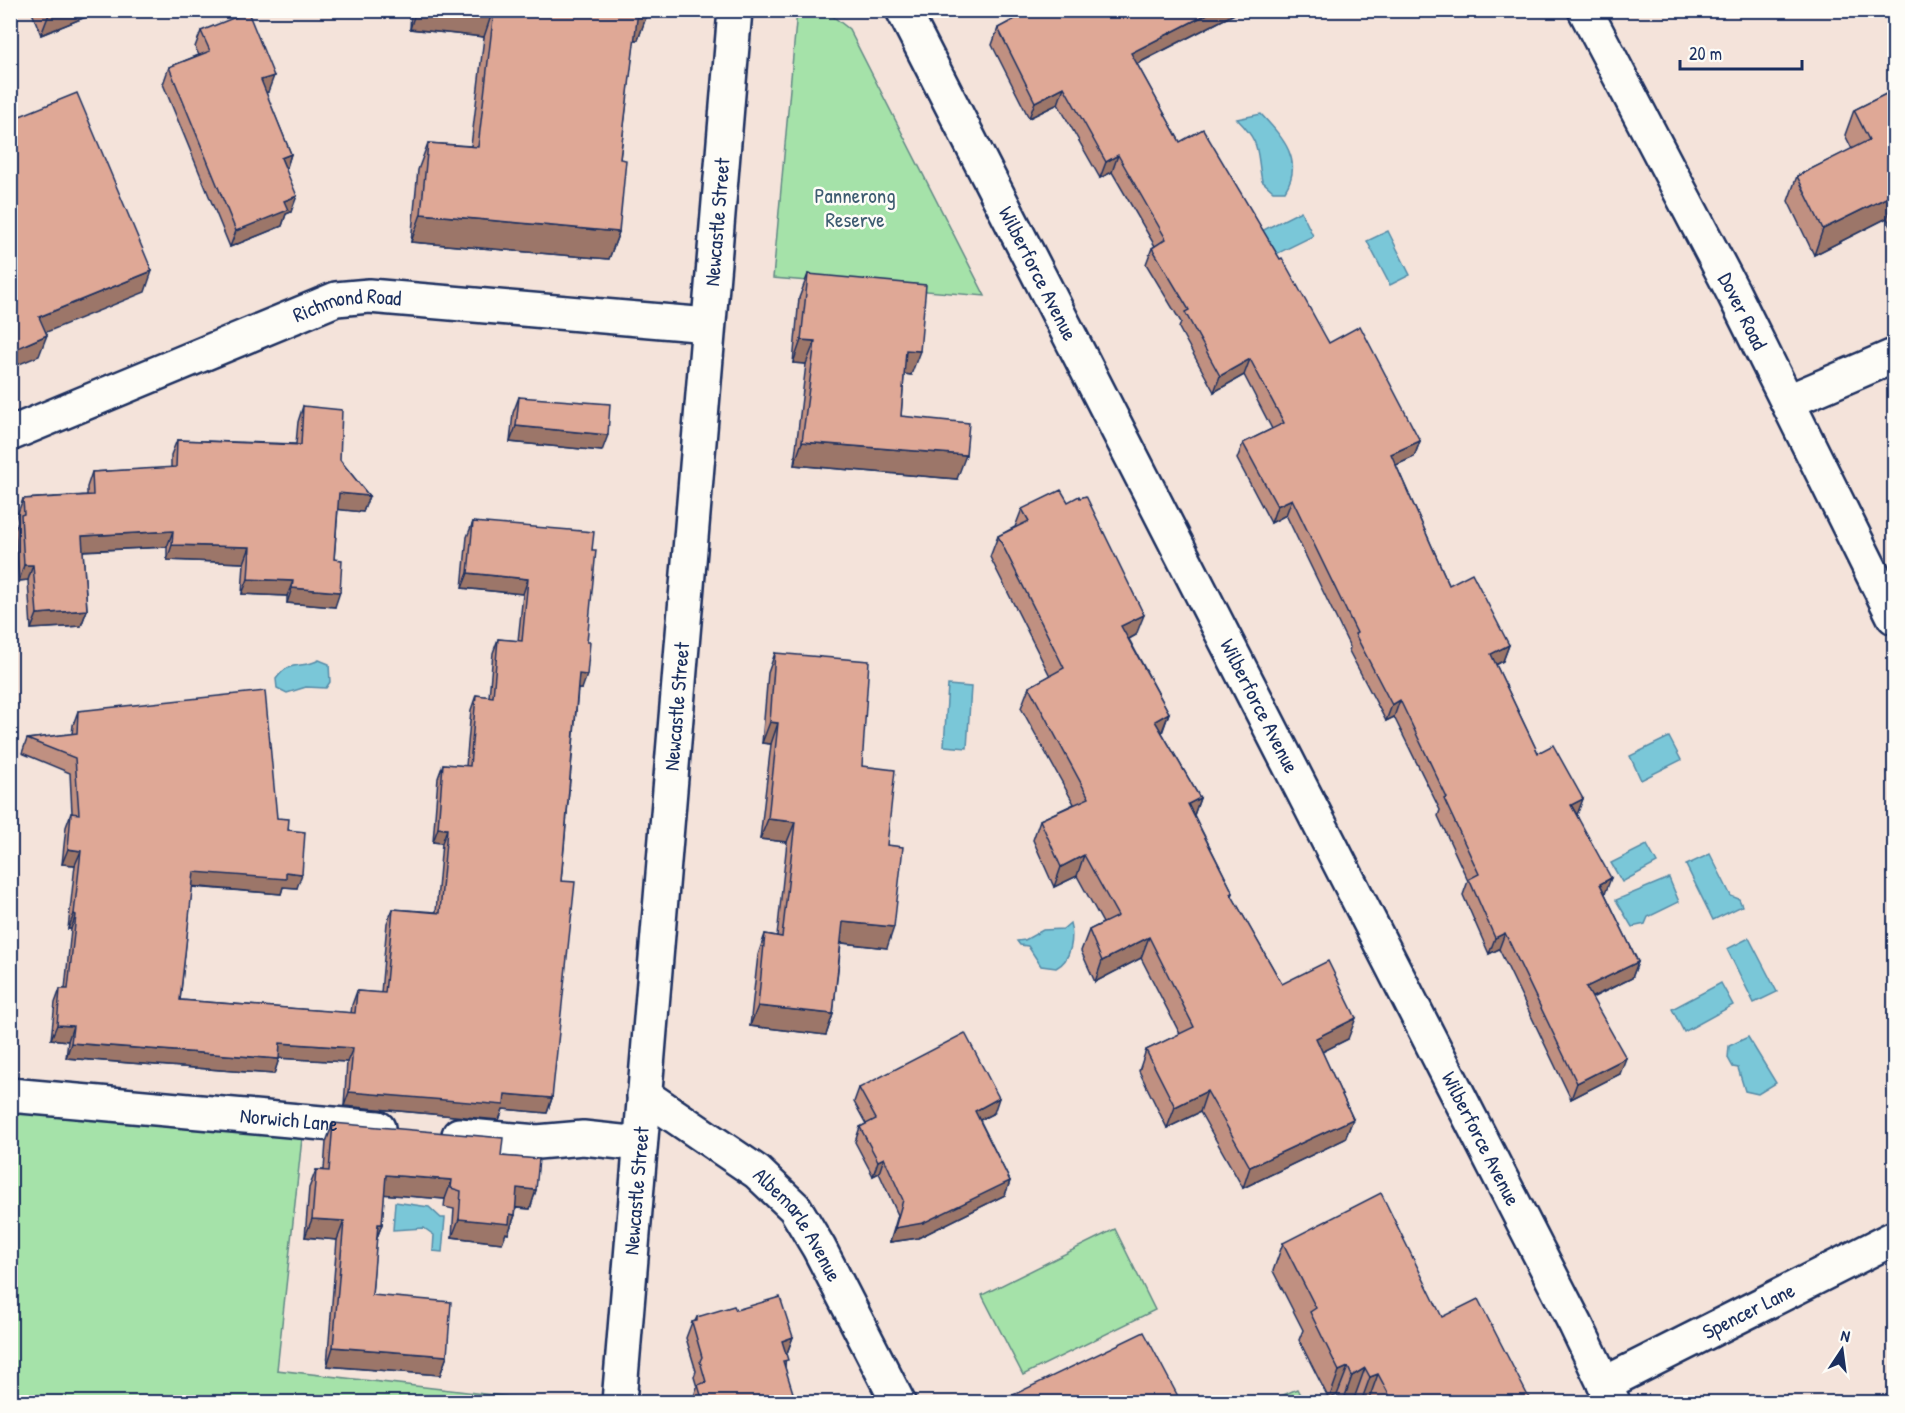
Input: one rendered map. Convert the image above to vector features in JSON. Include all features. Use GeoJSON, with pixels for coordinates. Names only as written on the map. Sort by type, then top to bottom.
{"type":"FeatureCollection","features":[{"type":"Feature","properties":{"kind":"street","name":"Newcastle Street"},"geometry":{"type":"LineString","coordinates":[[619,1402],[735,10]]}},
{"type":"Feature","properties":{"kind":"street","name":"Wilberforce Avenue"},"geometry":{"type":"LineString","coordinates":[[903,10],[1608,1393]]}},
{"type":"Feature","properties":{"kind":"street","name":"Dover Road"},"geometry":{"type":"LineString","coordinates":[[1585,10],[1789,401],[1894,616]]}},
{"type":"Feature","properties":{"kind":"street","name":"Richmond Road"},"geometry":{"type":"LineString","coordinates":[[10,434],[336,299],[369,296],[708,325]]}},
{"type":"Feature","properties":{"kind":"street"},"geometry":{"type":"LineString","coordinates":[[1789,401],[1894,356]]}},
{"type":"Feature","properties":{"kind":"street","name":"Norwich Lane"},"geometry":{"type":"LineString","coordinates":[[10,1095],[537,1142],[583,1138],[640,1144]]}},
{"type":"Feature","properties":{"kind":"street","name":"Albemarle Avenue"},"geometry":{"type":"LineString","coordinates":[[644,1095],[757,1172],[795,1208],[819,1248],[898,1402]]}},
{"type":"Feature","properties":{"kind":"street","name":"Spencer Lane"},"geometry":{"type":"LineString","coordinates":[[1608,1393],[1894,1238]]}},
{"type":"Feature","properties":{"kind":"green space","name":"Pannerong Reserve"},"geometry":{"type":"Polygon","coordinates":[[[797,11],[826,11],[849,29],[985,296],[773,278],[797,11]]]}},
{"type":"Feature","properties":{"kind":"green space"},"geometry":{"type":"Polygon","coordinates":[[[10,1107],[303,1129],[277,1370],[553,1402],[11,1402],[10,1107]]]}},
{"type":"Feature","properties":{"kind":"green space"},"geometry":{"type":"Polygon","coordinates":[[[1115,1229],[1155,1310],[1023,1375],[982,1295],[1115,1229]]]}},
{"type":"Feature","properties":{"kind":"green space"},"geometry":{"type":"Polygon","coordinates":[[[1297,1389],[1304,1402],[1268,1402],[1297,1389]]]}},
{"type":"Feature","properties":{"kind":"water"},"geometry":{"type":"Polygon","coordinates":[[[1261,114],[1288,149],[1292,169],[1291,180],[1285,191],[1273,191],[1262,181],[1257,148],[1251,135],[1237,119],[1261,114]]]}},
{"type":"Feature","properties":{"kind":"water"},"geometry":{"type":"Polygon","coordinates":[[[1301,211],[1313,236],[1262,261],[1250,237],[1301,211]]]}},
{"type":"Feature","properties":{"kind":"water"},"geometry":{"type":"Polygon","coordinates":[[[1388,231],[1410,275],[1390,285],[1367,241],[1388,231]]]}},
{"type":"Feature","properties":{"kind":"water"},"geometry":{"type":"Polygon","coordinates":[[[319,660],[329,664],[330,682],[326,688],[306,687],[287,693],[277,688],[276,679],[291,666],[319,660]]]}},
{"type":"Feature","properties":{"kind":"water"},"geometry":{"type":"Polygon","coordinates":[[[948,685],[971,687],[967,748],[944,746],[948,685]]]}},
{"type":"Feature","properties":{"kind":"water"},"geometry":{"type":"Polygon","coordinates":[[[1669,737],[1681,760],[1641,780],[1630,756],[1669,737]]]}},
{"type":"Feature","properties":{"kind":"water"},"geometry":{"type":"Polygon","coordinates":[[[1647,845],[1657,863],[1622,882],[1611,863],[1647,845]]]}},
{"type":"Feature","properties":{"kind":"water"},"geometry":{"type":"Polygon","coordinates":[[[1710,854],[1731,896],[1739,899],[1742,906],[1713,920],[1686,865],[1710,854]]]}},
{"type":"Feature","properties":{"kind":"water"},"geometry":{"type":"Polygon","coordinates":[[[1669,878],[1679,902],[1648,917],[1645,924],[1632,927],[1616,900],[1669,878]]]}},
{"type":"Feature","properties":{"kind":"water"},"geometry":{"type":"Polygon","coordinates":[[[1070,923],[1072,935],[1069,954],[1066,960],[1056,968],[1041,966],[1028,946],[1020,945],[1017,941],[1025,940],[1043,930],[1063,929],[1070,923]]]}},
{"type":"Feature","properties":{"kind":"water"},"geometry":{"type":"Polygon","coordinates":[[[1749,938],[1777,992],[1754,1003],[1727,949],[1749,938]]]}},
{"type":"Feature","properties":{"kind":"water"},"geometry":{"type":"Polygon","coordinates":[[[1721,983],[1733,1005],[1684,1032],[1672,1009],[1721,983]]]}},
{"type":"Feature","properties":{"kind":"water"},"geometry":{"type":"Polygon","coordinates":[[[1748,1037],[1776,1083],[1758,1094],[1745,1091],[1738,1068],[1733,1067],[1728,1058],[1729,1046],[1748,1037]]]}},
{"type":"Feature","properties":{"kind":"water"},"geometry":{"type":"Polygon","coordinates":[[[395,1202],[429,1207],[441,1218],[445,1218],[442,1252],[433,1251],[434,1235],[424,1228],[393,1230],[395,1202]]]}},
{"type":"Feature","properties":{"kind":"building"},"geometry":{"type":"Polygon","coordinates":[[[494,10],[648,10],[648,12],[638,11],[620,159],[626,160],[619,232],[421,214],[428,143],[478,147],[494,10]]]}},
{"type":"Feature","properties":{"kind":"building"},"geometry":{"type":"Polygon","coordinates":[[[1032,10],[1215,10],[1131,53],[1180,142],[1203,129],[1280,259],[1282,258],[1329,343],[1360,326],[1420,441],[1391,454],[1449,585],[1472,573],[1509,645],[1491,654],[1538,753],[1553,745],[1583,799],[1571,805],[1611,878],[1600,884],[1638,962],[1586,987],[1626,1058],[1577,1083],[1505,933],[1495,938],[1469,879],[1479,874],[1444,799],[1447,798],[1400,700],[1392,705],[1355,634],[1357,633],[1292,499],[1277,506],[1243,443],[1284,423],[1250,359],[1220,376],[1185,312],[1189,310],[1152,248],[1166,239],[1118,155],[1106,162],[1064,87],[1035,102],[998,28],[1032,10]]]}},
{"type":"Feature","properties":{"kind":"building"},"geometry":{"type":"Polygon","coordinates":[[[248,12],[274,76],[261,80],[291,154],[281,158],[297,196],[284,201],[288,210],[236,231],[169,67],[210,51],[201,31],[248,12]]]}},
{"type":"Feature","properties":{"kind":"building"},"geometry":{"type":"Polygon","coordinates":[[[1894,90],[1894,194],[1823,229],[1797,176],[1869,140],[1854,110],[1894,90]]]}},
{"type":"Feature","properties":{"kind":"building"},"geometry":{"type":"Polygon","coordinates":[[[77,93],[152,271],[39,317],[47,335],[13,350],[10,345],[10,120],[77,93]]]}},
{"type":"Feature","properties":{"kind":"building"},"geometry":{"type":"Polygon","coordinates":[[[808,274],[926,285],[920,351],[906,350],[901,416],[969,423],[966,455],[802,442],[815,341],[801,340],[808,274]]]}},
{"type":"Feature","properties":{"kind":"building"},"geometry":{"type":"Polygon","coordinates":[[[519,397],[610,404],[608,435],[516,426],[519,397]]]}},
{"type":"Feature","properties":{"kind":"building"},"geometry":{"type":"Polygon","coordinates":[[[303,406],[342,410],[340,460],[369,496],[339,493],[334,559],[342,560],[340,592],[292,588],[293,581],[248,579],[250,547],[172,545],[173,531],[82,536],[87,610],[37,614],[33,565],[24,565],[21,515],[24,514],[23,499],[93,495],[92,472],[176,467],[177,440],[301,445],[303,406]]]}},
{"type":"Feature","properties":{"kind":"building"},"geometry":{"type":"Polygon","coordinates":[[[1061,490],[1068,502],[1079,496],[1080,498],[1086,496],[1144,615],[1121,626],[1169,713],[1155,721],[1200,798],[1188,804],[1233,893],[1231,894],[1282,984],[1328,961],[1356,1018],[1316,1038],[1353,1119],[1250,1167],[1207,1091],[1175,1107],[1146,1050],[1194,1027],[1149,937],[1102,961],[1089,930],[1118,916],[1084,855],[1061,867],[1040,820],[1089,798],[1029,687],[1064,668],[998,536],[1029,521],[1022,509],[1061,490]]]}},
{"type":"Feature","properties":{"kind":"building"},"geometry":{"type":"Polygon","coordinates":[[[473,522],[594,532],[592,550],[596,550],[587,642],[590,642],[587,675],[579,674],[561,881],[575,882],[552,1098],[505,1094],[504,1105],[349,1092],[353,1048],[280,1043],[279,1059],[71,1043],[73,1026],[57,1025],[60,989],[68,989],[81,851],[68,849],[71,813],[79,814],[75,758],[27,739],[77,733],[78,711],[265,691],[277,818],[289,819],[288,830],[305,832],[302,874],[286,872],[286,879],[194,872],[180,1000],[355,1013],[357,991],[385,993],[393,909],[440,913],[447,829],[438,828],[443,764],[470,766],[476,695],[493,697],[498,639],[522,641],[528,579],[468,573],[473,522]]]}},
{"type":"Feature","properties":{"kind":"building"},"geometry":{"type":"Polygon","coordinates":[[[775,653],[869,661],[862,766],[895,770],[887,845],[903,847],[894,927],[843,922],[833,1014],[758,1006],[765,934],[782,937],[795,822],[768,819],[778,723],[770,722],[775,653]]]}},
{"type":"Feature","properties":{"kind":"building"},"geometry":{"type":"Polygon","coordinates":[[[965,1033],[999,1098],[975,1111],[1010,1181],[923,1223],[895,1228],[903,1200],[884,1158],[878,1161],[860,1127],[876,1119],[859,1088],[965,1033]]]}},
{"type":"Feature","properties":{"kind":"building"},"geometry":{"type":"Polygon","coordinates":[[[333,1123],[503,1138],[501,1156],[539,1159],[536,1190],[517,1188],[515,1215],[510,1214],[509,1224],[459,1219],[461,1191],[451,1188],[452,1180],[386,1175],[382,1224],[378,1224],[372,1295],[451,1302],[447,1356],[333,1347],[344,1221],[312,1219],[316,1170],[329,1171],[333,1123]]]}},
{"type":"Feature","properties":{"kind":"building"},"geometry":{"type":"Polygon","coordinates":[[[1381,1193],[1442,1317],[1478,1299],[1531,1402],[1393,1402],[1378,1374],[1370,1377],[1365,1368],[1352,1376],[1348,1367],[1339,1371],[1310,1312],[1316,1308],[1283,1243],[1381,1193]]]}},
{"type":"Feature","properties":{"kind":"building"},"geometry":{"type":"Polygon","coordinates":[[[780,1297],[793,1337],[782,1341],[788,1360],[783,1361],[794,1396],[771,1402],[703,1402],[698,1385],[706,1382],[692,1322],[697,1321],[697,1317],[734,1306],[736,1310],[780,1297]]]}},
{"type":"Feature","properties":{"kind":"building"},"geometry":{"type":"Polygon","coordinates":[[[1144,1332],[1181,1402],[1014,1402],[1011,1396],[1144,1332]]]}}]}
